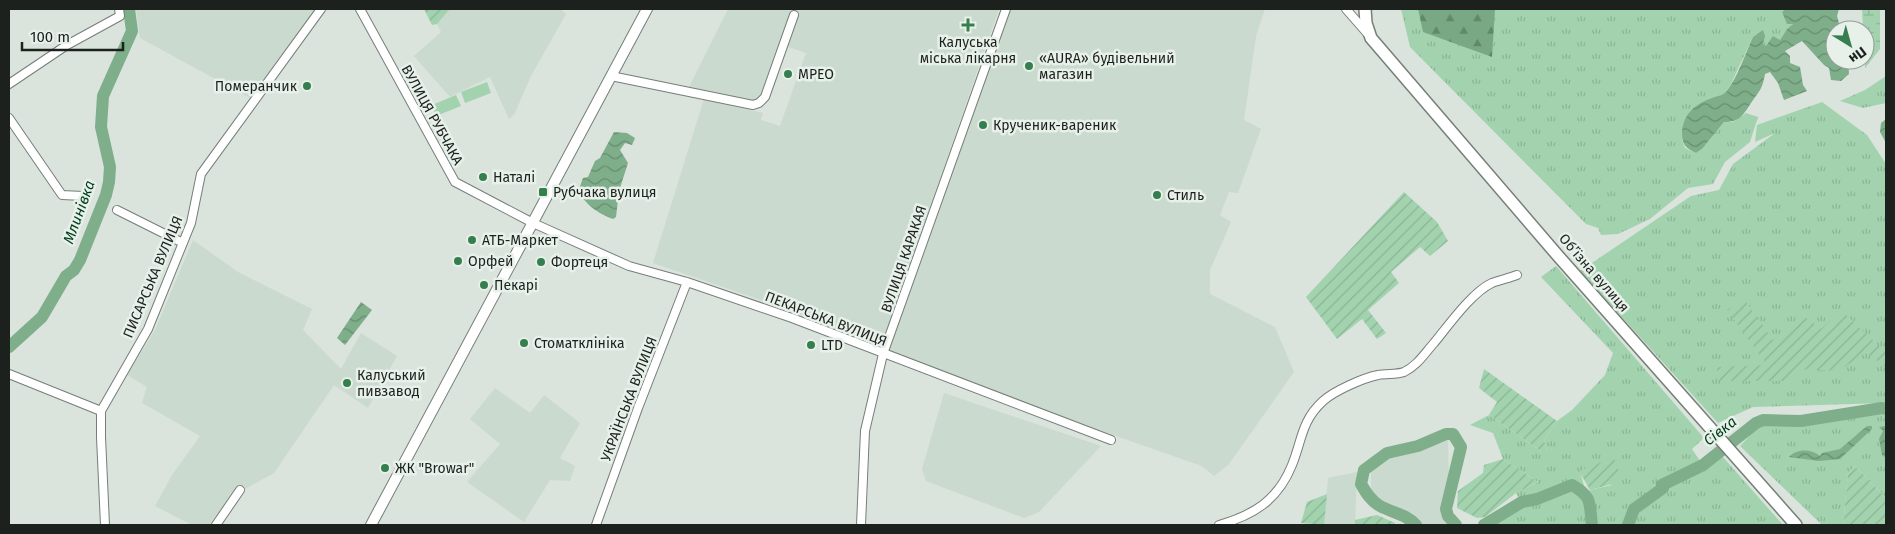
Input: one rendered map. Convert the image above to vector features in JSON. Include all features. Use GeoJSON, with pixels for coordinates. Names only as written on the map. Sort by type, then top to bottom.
{"type":"FeatureCollection","features":[{"type":"Feature","properties":{"kind":"main road"},"geometry":{"type":"LineString","coordinates":[[371,525],[646,9]]}},
{"type":"Feature","properties":{"kind":"main road","name":"Обʼїзна вулиця"},"geometry":{"type":"LineString","coordinates":[[1365,9],[1366,24],[1371,38],[1715,435],[1796,525]]}},
{"type":"Feature","properties":{"kind":"street","name":"ПИСАРСЬКА ВУЛИЦЯ"},"geometry":{"type":"LineString","coordinates":[[105,525],[101,411],[148,329],[191,223],[201,174],[321,9]]}},
{"type":"Feature","properties":{"kind":"street","name":"ВУЛИЦЯ РУБЧАКА"},"geometry":{"type":"LineString","coordinates":[[360,9],[455,182],[532,223]]}},
{"type":"Feature","properties":{"kind":"street","name":"ВУЛИЦЯ КАРАКАЯ"},"geometry":{"type":"LineString","coordinates":[[861,525],[865,431],[883,354],[1006,9]]}},
{"type":"Feature","properties":{"kind":"street","name":"Обʼїзна вулиця"},"geometry":{"type":"LineString","coordinates":[[1346,9],[1371,38]]}},
{"type":"Feature","properties":{"kind":"street"},"geometry":{"type":"LineString","coordinates":[[9,84],[119,12]]}},
{"type":"Feature","properties":{"kind":"street"},"geometry":{"type":"LineString","coordinates":[[611,76],[753,105],[759,103],[765,97],[794,15]]}},
{"type":"Feature","properties":{"kind":"street"},"geometry":{"type":"LineString","coordinates":[[9,118],[62,195],[83,196]]}},
{"type":"Feature","properties":{"kind":"street"},"geometry":{"type":"LineString","coordinates":[[117,210],[183,242]]}},
{"type":"Feature","properties":{"kind":"street","name":"ПЕКАРСЬКА ВУЛИЦЯ"},"geometry":{"type":"LineString","coordinates":[[532,223],[629,266],[687,282],[792,318],[1111,440]]}},
{"type":"Feature","properties":{"kind":"street"},"geometry":{"type":"LineString","coordinates":[[1219,525],[1236,520],[1264,505],[1278,493],[1292,465],[1300,437],[1307,422],[1324,400],[1348,386],[1377,375],[1403,372],[1418,362],[1467,304],[1490,284],[1517,275]]}},
{"type":"Feature","properties":{"kind":"street","name":"УКРАЇНСЬКА ВУЛИЦЯ"},"geometry":{"type":"LineString","coordinates":[[596,525],[638,408],[687,282]]}},
{"type":"Feature","properties":{"kind":"street"},"geometry":{"type":"LineString","coordinates":[[9,374],[101,411]]}},
{"type":"Feature","properties":{"kind":"street"},"geometry":{"type":"LineString","coordinates":[[216,525],[240,490]]}},
{"type":"Feature","properties":{"kind":"shaded area"},"geometry":{"type":"Polygon","coordinates":[[[136,9],[315,9],[252,99],[140,38],[136,9]]]}},
{"type":"Feature","properties":{"kind":"shaded area"},"geometry":{"type":"Polygon","coordinates":[[[450,9],[561,9],[566,14],[531,76],[514,115],[509,119],[490,77],[450,97],[414,56],[441,32],[437,24],[450,9]]]}},
{"type":"Feature","properties":{"kind":"shaded area"},"geometry":{"type":"Polygon","coordinates":[[[728,9],[999,9],[885,336],[879,341],[867,342],[787,309],[653,263],[704,99],[763,113],[761,120],[780,126],[806,53],[780,44],[761,96],[756,101],[751,102],[689,87],[728,9]]]}},
{"type":"Feature","properties":{"kind":"shaded area"},"geometry":{"type":"Polygon","coordinates":[[[1011,9],[1265,9],[1256,36],[1244,120],[1261,129],[1238,193],[1229,192],[1220,215],[1231,222],[1210,270],[1210,294],[1275,327],[1294,372],[1229,464],[1214,476],[1202,466],[1027,405],[888,352],[1011,9]]]}},
{"type":"Feature","properties":{"kind":"shaded area"},"geometry":{"type":"Polygon","coordinates":[[[193,240],[238,272],[312,309],[303,330],[341,369],[361,333],[397,356],[368,408],[334,385],[274,473],[245,489],[239,487],[211,525],[192,525],[155,506],[172,475],[200,436],[142,403],[147,387],[127,375],[155,330],[193,240]]]}},
{"type":"Feature","properties":{"kind":"shaded area"},"geometry":{"type":"Polygon","coordinates":[[[495,388],[530,413],[544,395],[580,423],[560,458],[575,466],[570,481],[550,480],[524,522],[467,482],[500,444],[470,419],[495,388]]]}},
{"type":"Feature","properties":{"kind":"shaded area"},"geometry":{"type":"Polygon","coordinates":[[[944,393],[1101,446],[1039,512],[1024,518],[926,481],[922,469],[944,393]]]}},
{"type":"Feature","properties":{"kind":"shaded area"},"geometry":{"type":"Polygon","coordinates":[[[1448,438],[1449,487],[1443,511],[1445,517],[1453,525],[1417,525],[1405,512],[1371,496],[1371,469],[1388,457],[1418,450],[1448,438]]]}},
{"type":"Feature","properties":{"kind":"shaded area"},"geometry":{"type":"Polygon","coordinates":[[[1357,472],[1355,525],[1324,525],[1328,478],[1357,472]]]}},
{"type":"Feature","properties":{"kind":"green space"},"geometry":{"type":"Polygon","coordinates":[[[424,9],[450,9],[437,24],[432,25],[424,9]]]}},
{"type":"Feature","properties":{"kind":"green space"},"geometry":{"type":"Polygon","coordinates":[[[1401,9],[1785,9],[1782,12],[1793,24],[1787,29],[1780,40],[1766,47],[1763,44],[1762,31],[1753,37],[1724,95],[1715,97],[1682,140],[1685,148],[1696,153],[1702,149],[1724,122],[1733,122],[1746,113],[1758,117],[1750,142],[1725,162],[1713,184],[1688,188],[1650,219],[1618,234],[1601,235],[1598,228],[1586,224],[1410,47],[1401,9]]]}},
{"type":"Feature","properties":{"kind":"green space"},"geometry":{"type":"Polygon","coordinates":[[[1418,9],[1495,9],[1492,57],[1423,32],[1418,9]]]}},
{"type":"Feature","properties":{"kind":"green space"},"geometry":{"type":"Polygon","coordinates":[[[1862,9],[1880,9],[1880,49],[1875,55],[1875,20],[1863,20],[1862,9]]]}},
{"type":"Feature","properties":{"kind":"green space"},"geometry":{"type":"Polygon","coordinates":[[[1886,76],[1886,103],[1863,108],[1840,101],[1865,90],[1886,76]]]}},
{"type":"Feature","properties":{"kind":"green space"},"geometry":{"type":"Polygon","coordinates":[[[487,82],[491,93],[465,103],[461,92],[487,82]]]}},
{"type":"Feature","properties":{"kind":"green space"},"geometry":{"type":"Polygon","coordinates":[[[456,95],[461,106],[436,116],[432,105],[456,95]]]}},
{"type":"Feature","properties":{"kind":"green space"},"geometry":{"type":"Polygon","coordinates":[[[1822,102],[1867,135],[1886,164],[1886,403],[1753,407],[1718,423],[1580,271],[1691,196],[1719,190],[1733,164],[1775,133],[1755,142],[1757,125],[1822,102]]]}},
{"type":"Feature","properties":{"kind":"green space"},"geometry":{"type":"Polygon","coordinates":[[[1404,192],[1437,222],[1448,241],[1430,256],[1420,247],[1391,272],[1399,283],[1368,310],[1386,333],[1377,339],[1362,319],[1337,339],[1306,297],[1404,192]]]}},
{"type":"Feature","properties":{"kind":"green space"},"geometry":{"type":"Polygon","coordinates":[[[1556,266],[1704,438],[1692,449],[1700,461],[1673,476],[1675,482],[1704,468],[1722,456],[1783,525],[1597,525],[1590,490],[1612,485],[1580,471],[1584,486],[1574,482],[1536,497],[1519,499],[1516,493],[1538,482],[1503,459],[1493,433],[1470,425],[1489,415],[1541,451],[1547,451],[1544,440],[1557,421],[1572,410],[1605,375],[1613,353],[1541,277],[1556,266]]]}},
{"type":"Feature","properties":{"kind":"green space"},"geometry":{"type":"Polygon","coordinates":[[[1744,299],[1773,340],[1804,316],[1821,329],[1842,311],[1886,353],[1886,368],[1866,352],[1839,371],[1796,369],[1793,381],[1718,381],[1717,367],[1767,365],[1727,310],[1744,299]]]}},
{"type":"Feature","properties":{"kind":"green space"},"geometry":{"type":"Polygon","coordinates":[[[1484,369],[1557,421],[1544,440],[1547,451],[1541,451],[1489,415],[1497,402],[1479,388],[1484,369]]]}},
{"type":"Feature","properties":{"kind":"green space"},"geometry":{"type":"Polygon","coordinates":[[[1880,412],[1886,414],[1886,498],[1855,466],[1848,473],[1843,525],[1822,525],[1740,446],[1758,427],[1764,425],[1801,426],[1880,412]]]}},
{"type":"Feature","properties":{"kind":"green space"},"geometry":{"type":"Polygon","coordinates":[[[1503,459],[1538,482],[1516,493],[1485,517],[1477,518],[1457,508],[1458,491],[1483,473],[1484,465],[1503,459]]]}},
{"type":"Feature","properties":{"kind":"green space"},"geometry":{"type":"Polygon","coordinates":[[[1607,460],[1615,460],[1621,478],[1612,484],[1590,490],[1579,471],[1607,460]]]}},
{"type":"Feature","properties":{"kind":"green space"},"geometry":{"type":"Polygon","coordinates":[[[1855,466],[1886,498],[1886,525],[1843,525],[1848,473],[1855,466]]]}},
{"type":"Feature","properties":{"kind":"green space"},"geometry":{"type":"Polygon","coordinates":[[[1572,488],[1583,496],[1588,525],[1488,525],[1523,505],[1537,502],[1572,488]]]}},
{"type":"Feature","properties":{"kind":"green space"},"geometry":{"type":"Polygon","coordinates":[[[1327,494],[1324,525],[1301,523],[1307,502],[1327,494]]]}},
{"type":"Feature","properties":{"kind":"green space"},"geometry":{"type":"Polygon","coordinates":[[[1377,515],[1395,523],[1394,525],[1355,525],[1355,520],[1377,515]]]}},
{"type":"Feature","properties":{"kind":"water"},"geometry":{"type":"Polygon","coordinates":[[[1785,9],[1839,9],[1838,20],[1825,20],[1825,66],[1802,41],[1785,51],[1790,56],[1790,63],[1800,67],[1803,85],[1807,91],[1784,100],[1778,83],[1770,72],[1765,74],[1760,90],[1740,117],[1734,121],[1724,122],[1702,149],[1696,153],[1685,146],[1682,133],[1687,115],[1700,103],[1726,92],[1738,72],[1753,37],[1763,30],[1765,36],[1763,44],[1766,46],[1773,36],[1780,40],[1787,29],[1793,24],[1787,24],[1782,12],[1785,9]]]}},
{"type":"Feature","properties":{"kind":"water"},"geometry":{"type":"Polygon","coordinates":[[[1829,70],[1849,70],[1849,74],[1841,81],[1831,80],[1829,70]]]}},
{"type":"Feature","properties":{"kind":"water"},"geometry":{"type":"Polygon","coordinates":[[[1886,119],[1886,143],[1880,132],[1881,123],[1886,119]]]}},
{"type":"Feature","properties":{"kind":"water"},"geometry":{"type":"Polygon","coordinates":[[[614,132],[627,133],[635,138],[632,145],[625,143],[620,150],[628,163],[619,191],[616,217],[613,219],[593,208],[578,192],[583,178],[588,177],[595,161],[600,158],[614,132]]]}},
{"type":"Feature","properties":{"kind":"water"},"geometry":{"type":"Polygon","coordinates":[[[361,302],[372,310],[345,345],[337,338],[361,302]]]}},
{"type":"Feature","properties":{"kind":"water"},"geometry":{"type":"Polygon","coordinates":[[[1867,426],[1872,426],[1872,429],[1840,459],[1819,461],[1789,457],[1795,452],[1803,450],[1820,456],[1822,453],[1840,449],[1867,426]]]}},
{"type":"Feature","properties":{"kind":"water"},"geometry":{"type":"Polygon","coordinates":[[[1885,426],[1886,458],[1882,455],[1879,439],[1883,431],[1879,427],[1885,426]]]}},
{"type":"Feature","properties":{"kind":"waterway","name":"Млинівка"},"geometry":{"type":"LineString","coordinates":[[9,347],[42,317],[66,276],[74,270],[80,260],[106,195],[110,167],[101,127],[103,96],[132,31],[129,9]]}},
{"type":"Feature","properties":{"kind":"waterway","name":"Сівка"},"geometry":{"type":"LineString","coordinates":[[1628,525],[1634,509],[1663,488],[1662,485],[1703,465],[1756,423],[1763,420],[1801,421],[1882,408],[1886,409]]}},
{"type":"Feature","properties":{"kind":"waterway","name":"Сівка"},"geometry":{"type":"LineString","coordinates":[[1416,525],[1408,518],[1380,506],[1371,499],[1361,484],[1364,470],[1387,453],[1418,446],[1446,434],[1453,434],[1461,447],[1446,509],[1448,516],[1456,525]]}},
{"type":"Feature","properties":{"kind":"waterway","name":"Сівка"},"geometry":{"type":"LineString","coordinates":[[1484,525],[1522,502],[1537,499],[1572,485],[1587,497],[1592,525]]}},
{"type":"Feature","properties":{"kind":"place","name":"Калуська міська лікарня"},"geometry":{"type":"Point","coordinates":[968,25]}},
{"type":"Feature","properties":{"kind":"place","name":"«AURA» будівельний магазин"},"geometry":{"type":"Point","coordinates":[1029,66]}},
{"type":"Feature","properties":{"kind":"place","name":"МРЕО"},"geometry":{"type":"Point","coordinates":[788,74]}},
{"type":"Feature","properties":{"kind":"place","name":"Померанчик"},"geometry":{"type":"Point","coordinates":[307,86]}},
{"type":"Feature","properties":{"kind":"place","name":"Крученик-вареник"},"geometry":{"type":"Point","coordinates":[983,125]}},
{"type":"Feature","properties":{"kind":"place","name":"Наталі"},"geometry":{"type":"Point","coordinates":[483,177]}},
{"type":"Feature","properties":{"kind":"place","name":"Рубчака вулиця"},"geometry":{"type":"Point","coordinates":[543,192]}},
{"type":"Feature","properties":{"kind":"place","name":"Стиль"},"geometry":{"type":"Point","coordinates":[1157,195]}},
{"type":"Feature","properties":{"kind":"place","name":"АТБ-Маркет"},"geometry":{"type":"Point","coordinates":[472,240]}},
{"type":"Feature","properties":{"kind":"place","name":"Орфей"},"geometry":{"type":"Point","coordinates":[458,261]}},
{"type":"Feature","properties":{"kind":"place","name":"Фортеця"},"geometry":{"type":"Point","coordinates":[541,262]}},
{"type":"Feature","properties":{"kind":"place","name":"Пекарі"},"geometry":{"type":"Point","coordinates":[484,285]}},
{"type":"Feature","properties":{"kind":"place","name":"Стоматклініка"},"geometry":{"type":"Point","coordinates":[524,343]}},
{"type":"Feature","properties":{"kind":"place","name":"LTD"},"geometry":{"type":"Point","coordinates":[811,345]}},
{"type":"Feature","properties":{"kind":"place","name":"Калуський пивзавод"},"geometry":{"type":"Point","coordinates":[347,383]}},
{"type":"Feature","properties":{"kind":"place","name":"ЖК \"Browar\""},"geometry":{"type":"Point","coordinates":[385,468]}}]}
